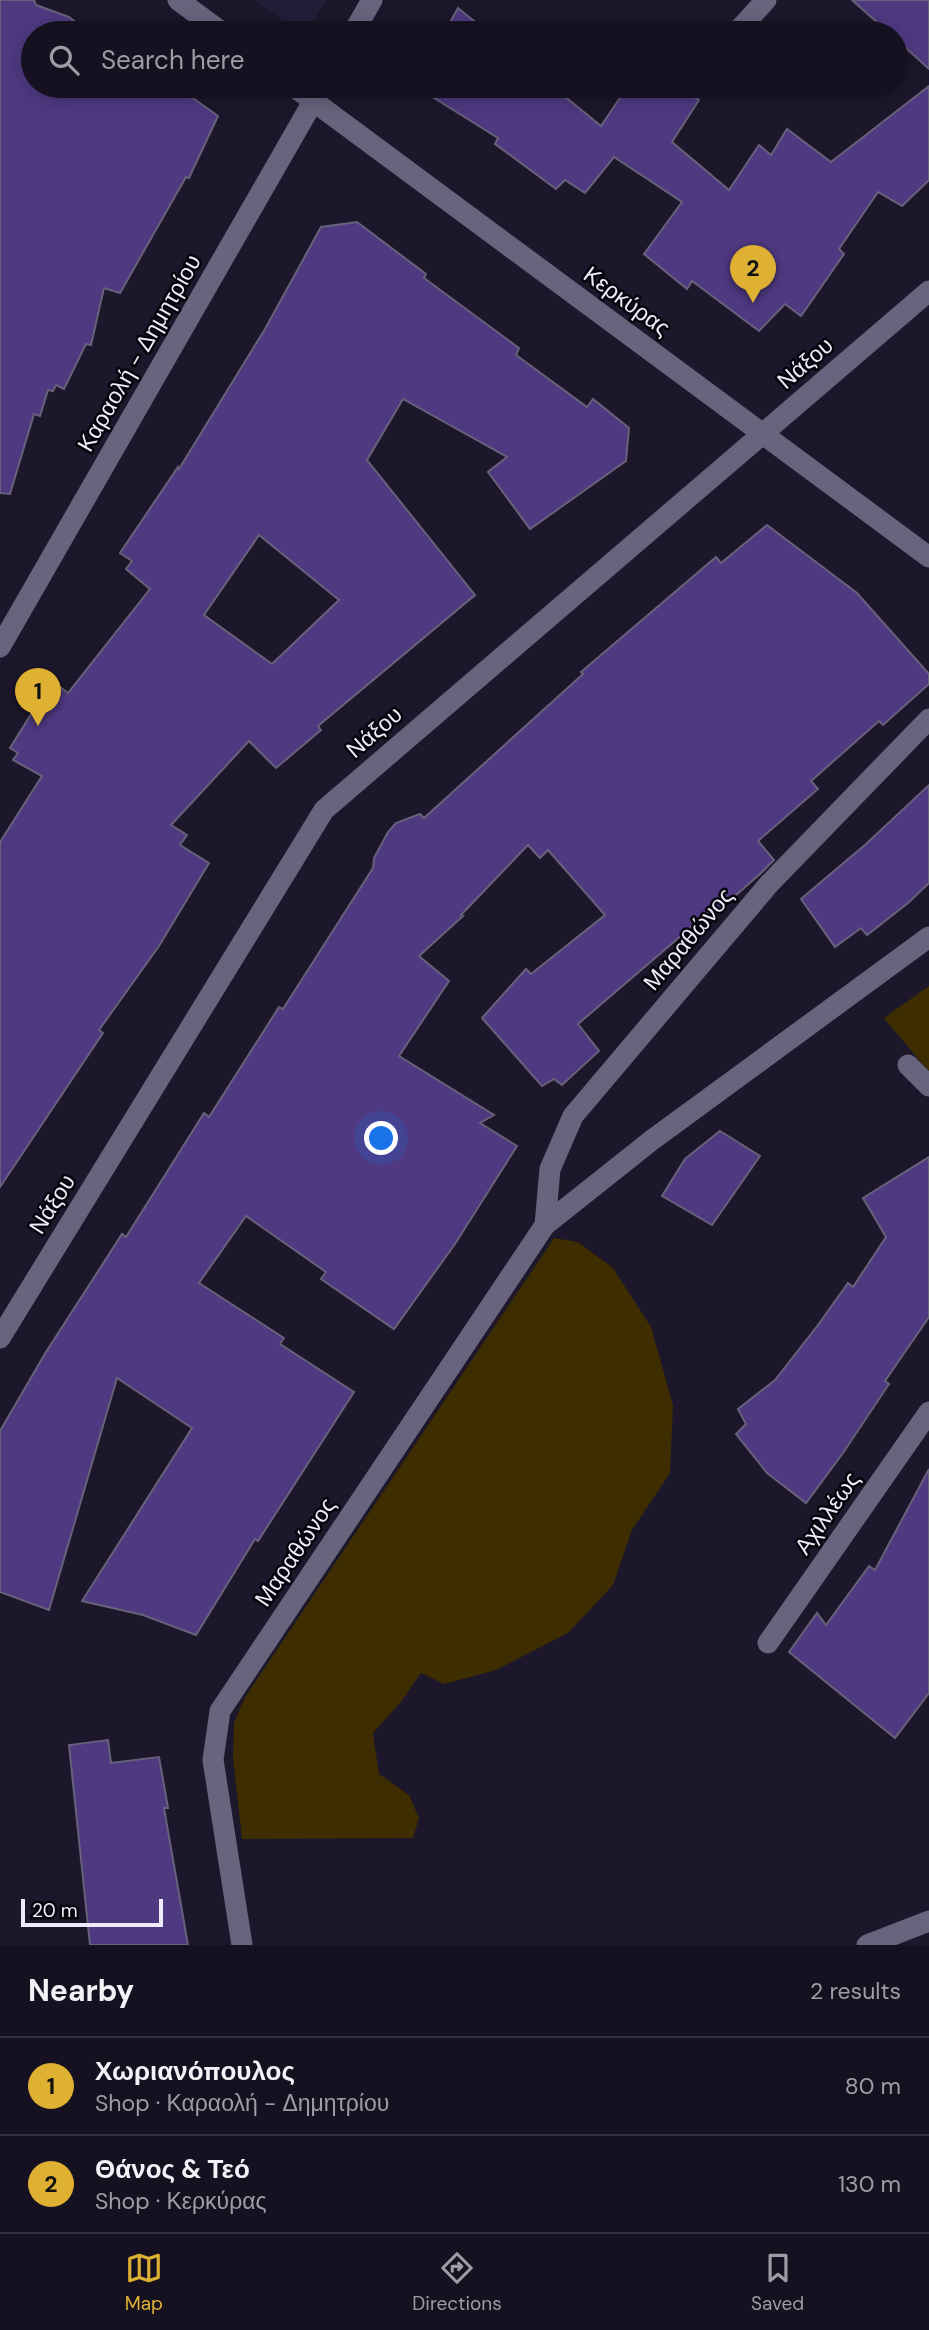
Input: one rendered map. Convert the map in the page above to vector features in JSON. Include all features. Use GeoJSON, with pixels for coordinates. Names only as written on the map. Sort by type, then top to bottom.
{"type":"FeatureCollection","features":[{"type":"Feature","properties":{"kind":"street"},"geometry":{"type":"LineString","coordinates":[[178,0],[207,21]]}},
{"type":"Feature","properties":{"kind":"street"},"geometry":{"type":"LineString","coordinates":[[360,21],[372,0]]}},
{"type":"Feature","properties":{"kind":"street"},"geometry":{"type":"LineString","coordinates":[[747,21],[766,0]]}},
{"type":"Feature","properties":{"kind":"street","name":"Καραολή - Δημητρίου"},"geometry":{"type":"LineString","coordinates":[[0,647],[315,98]]}},
{"type":"Feature","properties":{"kind":"street","name":"Κερκύρας"},"geometry":{"type":"LineString","coordinates":[[324,98],[598,313],[929,557]]}},
{"type":"Feature","properties":{"kind":"street","name":"Νάξου"},"geometry":{"type":"LineString","coordinates":[[0,1338],[324,810],[929,291]]}},
{"type":"Feature","properties":{"kind":"street","name":"Μαραθώνος"},"geometry":{"type":"LineString","coordinates":[[545,1225],[550,1169],[573,1116],[769,884],[929,719]]}},
{"type":"Feature","properties":{"kind":"street","name":"Μαραθώνος"},"geometry":{"type":"LineString","coordinates":[[242,1945],[213,1760],[220,1711],[545,1225],[652,1140],[929,937]]}},
{"type":"Feature","properties":{"kind":"street"},"geometry":{"type":"LineString","coordinates":[[908,1065],[929,1086]]}},
{"type":"Feature","properties":{"kind":"street","name":"Αχιλλέως"},"geometry":{"type":"LineString","coordinates":[[768,1643],[929,1412]]}},
{"type":"Feature","properties":{"kind":"street"},"geometry":{"type":"LineString","coordinates":[[867,1945],[929,1922]]}},
{"type":"Feature","properties":{"kind":"shaded area"},"geometry":{"type":"Polygon","coordinates":[[[255,0],[326,0],[314,21],[284,21],[255,0]]]}},
{"type":"Feature","properties":{"kind":"shaded area"},"geometry":{"type":"Polygon","coordinates":[[[929,986],[929,1072],[884,1018],[929,986]]]}},
{"type":"Feature","properties":{"kind":"shaded area"},"geometry":{"type":"Polygon","coordinates":[[[554,1238],[578,1242],[613,1268],[651,1327],[673,1405],[670,1473],[632,1530],[613,1585],[568,1633],[496,1670],[444,1684],[421,1673],[401,1702],[373,1733],[379,1774],[409,1795],[419,1818],[413,1838],[242,1839],[233,1758],[234,1723],[245,1697],[554,1238]]]}},
{"type":"Feature","properties":{"kind":"building"},"geometry":{"type":"Polygon","coordinates":[[[0,0],[34,0],[36,5],[74,21],[21,21],[21,98],[193,98],[218,116],[189,178],[186,177],[120,293],[104,288],[91,345],[86,344],[64,389],[56,385],[53,391],[48,390],[40,416],[34,414],[10,494],[0,493],[0,0]]]}},
{"type":"Feature","properties":{"kind":"building"},"geometry":{"type":"Polygon","coordinates":[[[852,0],[929,0],[929,69],[908,50],[908,21],[876,21],[852,0]]]}},
{"type":"Feature","properties":{"kind":"building"},"geometry":{"type":"Polygon","coordinates":[[[458,8],[474,21],[451,21],[458,8]]]}},
{"type":"Feature","properties":{"kind":"building"},"geometry":{"type":"Polygon","coordinates":[[[929,86],[929,180],[902,206],[878,192],[839,249],[844,254],[801,316],[785,304],[759,331],[692,281],[687,289],[644,254],[682,202],[614,157],[585,193],[565,180],[556,189],[495,144],[498,138],[434,98],[567,98],[601,126],[620,98],[696,98],[699,100],[672,142],[729,190],[759,145],[771,155],[787,129],[831,162],[929,86]]]}},
{"type":"Feature","properties":{"kind":"building"},"geometry":{"type":"Polygon","coordinates":[[[357,222],[426,274],[424,278],[519,348],[516,355],[587,407],[593,399],[629,428],[626,461],[530,529],[488,472],[507,457],[403,399],[367,460],[475,595],[318,726],[321,730],[276,768],[249,741],[171,825],[187,835],[180,845],[209,863],[159,946],[99,1030],[103,1033],[0,1187],[0,842],[42,776],[13,760],[18,753],[10,748],[48,687],[56,693],[60,687],[68,693],[150,589],[126,569],[132,561],[120,553],[178,467],[179,469],[265,329],[321,227],[357,222]],[[259,535],[204,615],[272,664],[339,600],[259,535]]]}},
{"type":"Feature","properties":{"kind":"building"},"geometry":{"type":"Polygon","coordinates":[[[767,525],[857,593],[929,674],[929,684],[883,725],[879,721],[811,781],[818,789],[758,841],[774,860],[760,874],[713,915],[710,911],[578,1024],[599,1051],[562,1085],[554,1079],[542,1086],[482,1018],[526,969],[531,974],[605,915],[548,850],[540,858],[528,845],[461,915],[463,916],[419,956],[449,981],[399,1056],[494,1115],[480,1123],[517,1146],[455,1244],[394,1329],[321,1279],[326,1272],[246,1216],[199,1283],[284,1338],[280,1344],[354,1392],[258,1541],[255,1539],[196,1635],[143,1615],[82,1601],[192,1428],[117,1378],[49,1610],[0,1592],[0,1431],[46,1352],[122,1234],[126,1237],[204,1113],[209,1117],[279,1007],[283,1009],[373,868],[374,858],[388,832],[396,823],[420,814],[424,818],[583,674],[581,672],[716,557],[721,563],[767,525]]]}},
{"type":"Feature","properties":{"kind":"building"},"geometry":{"type":"Polygon","coordinates":[[[929,785],[929,883],[867,935],[861,928],[835,947],[801,899],[866,844],[929,785]]]}},
{"type":"Feature","properties":{"kind":"building"},"geometry":{"type":"Polygon","coordinates":[[[720,1131],[760,1156],[712,1225],[662,1196],[685,1159],[720,1131]]]}},
{"type":"Feature","properties":{"kind":"building"},"geometry":{"type":"Polygon","coordinates":[[[929,1157],[929,1317],[885,1381],[889,1384],[806,1503],[767,1473],[736,1434],[746,1424],[738,1409],[775,1380],[848,1283],[853,1287],[886,1237],[863,1198],[929,1157]]]}},
{"type":"Feature","properties":{"kind":"building"},"geometry":{"type":"Polygon","coordinates":[[[929,1469],[929,1693],[895,1738],[789,1652],[817,1613],[826,1625],[869,1566],[875,1570],[929,1469]]]}},
{"type":"Feature","properties":{"kind":"building"},"geometry":{"type":"Polygon","coordinates":[[[108,1740],[111,1763],[159,1757],[168,1808],[164,1808],[188,1945],[90,1945],[69,1745],[108,1740]]]}},
{"type":"Feature","properties":{"kind":"place","name":"Θάνος & Τεό"},"geometry":{"type":"Point","coordinates":[753,303]}},
{"type":"Feature","properties":{"kind":"place","name":"Χωριανόπουλος"},"geometry":{"type":"Point","coordinates":[38,726]}}]}
